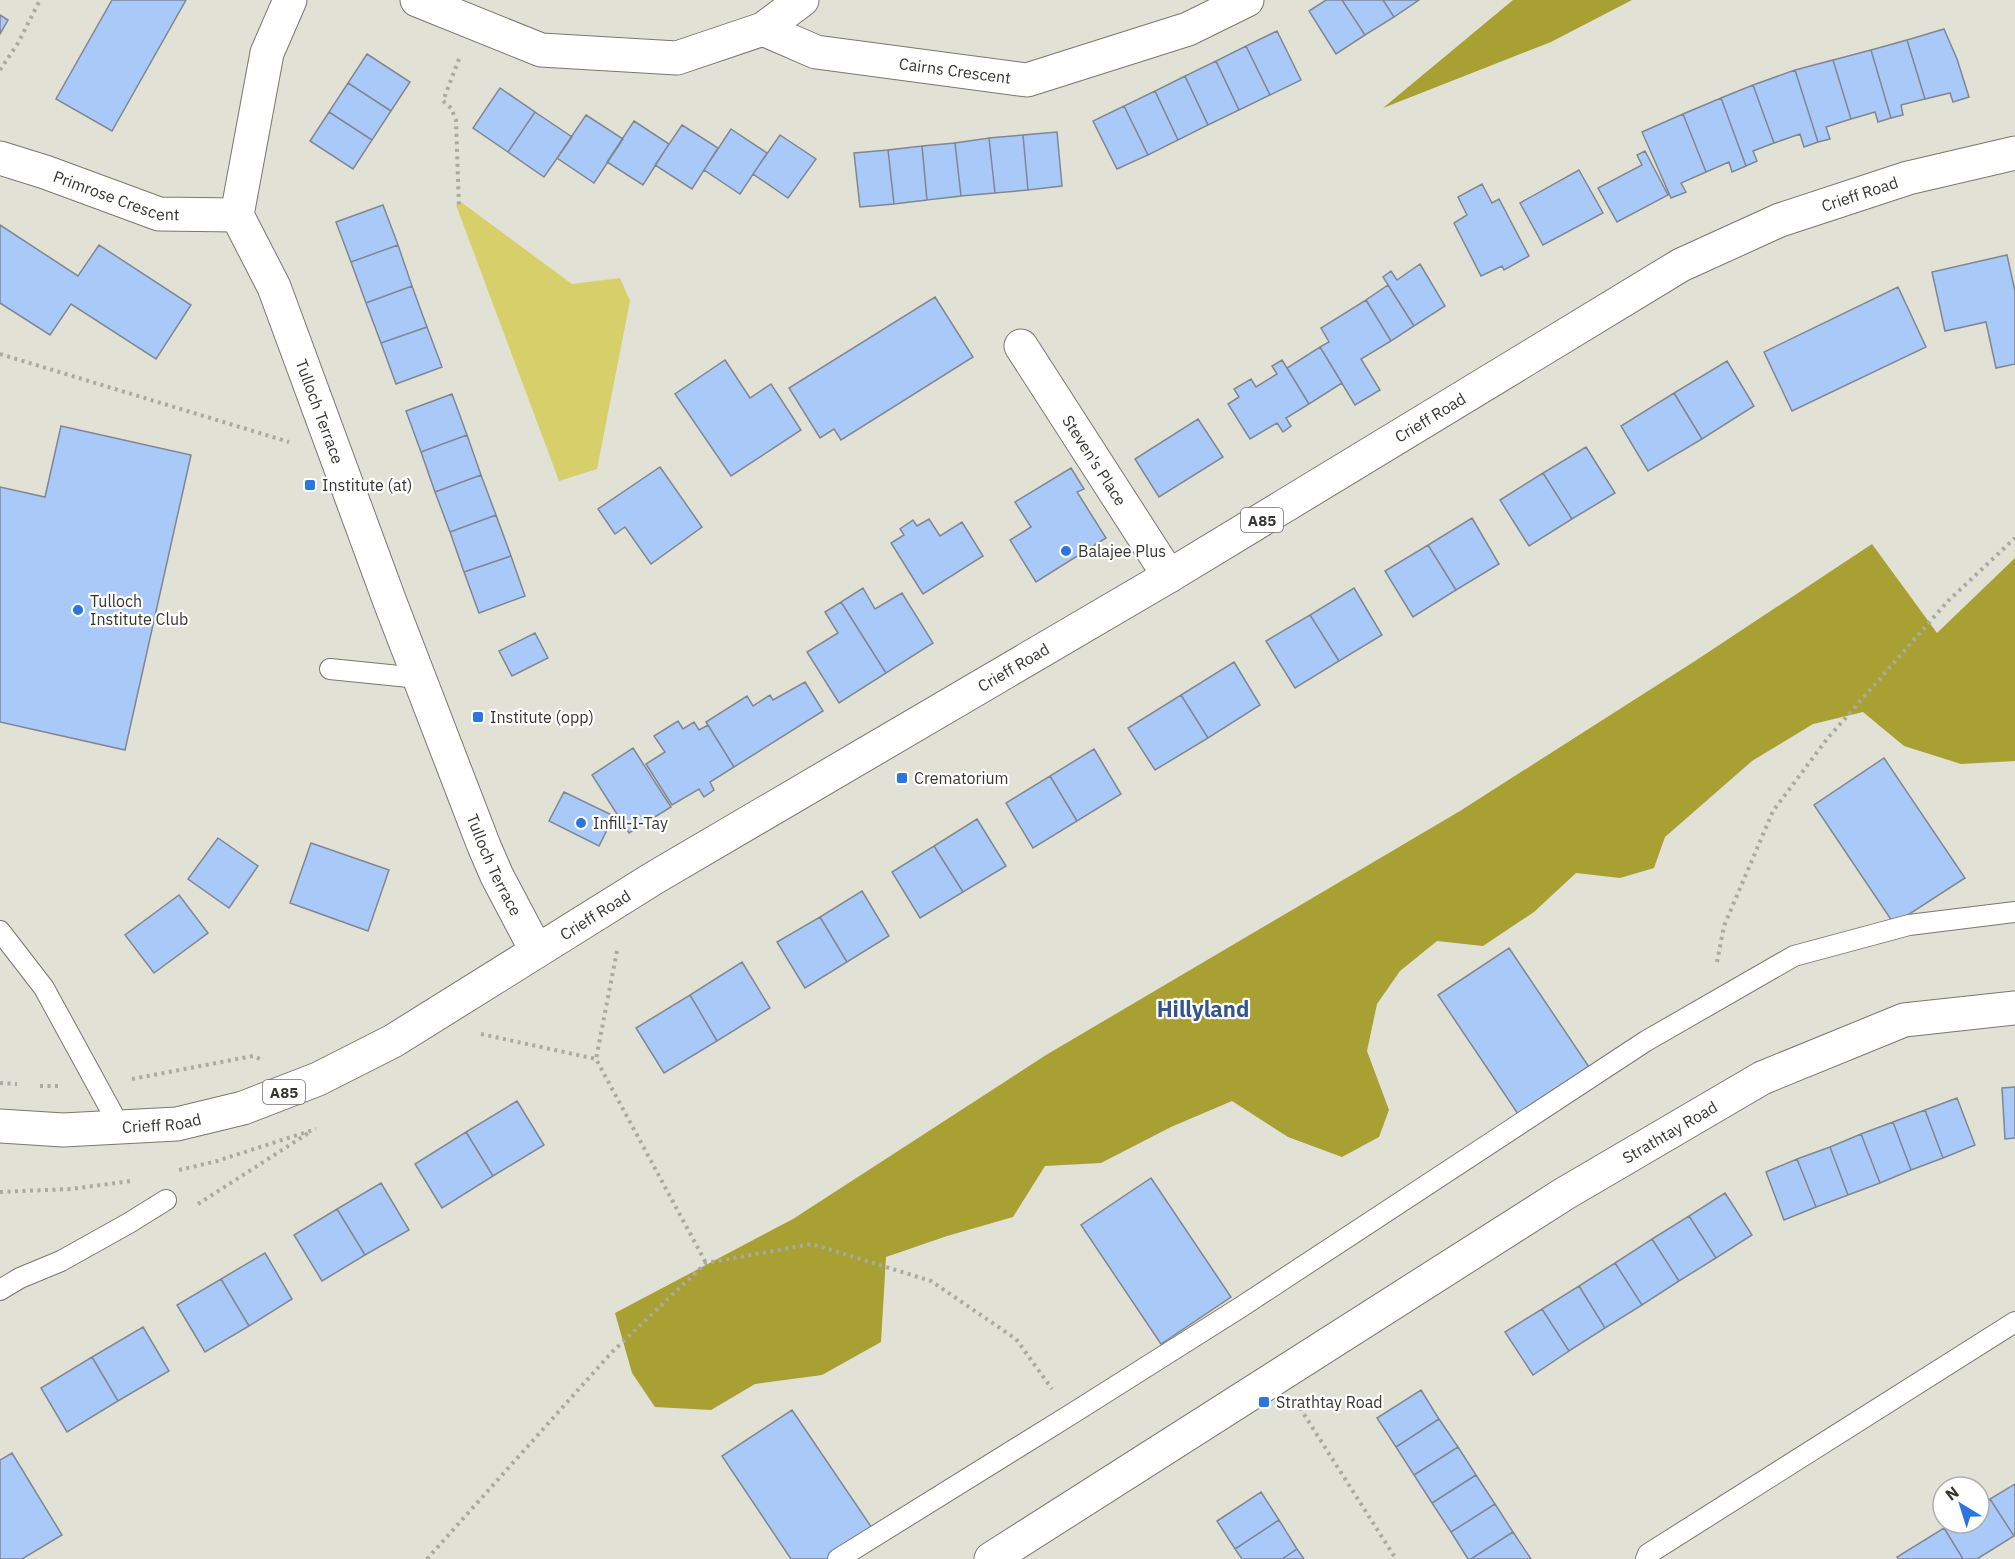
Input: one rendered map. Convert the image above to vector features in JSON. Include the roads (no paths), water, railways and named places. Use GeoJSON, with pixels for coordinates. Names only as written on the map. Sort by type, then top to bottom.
{"type":"FeatureCollection","features":[{"type":"Feature","properties":{"kind":"street"},"geometry":{"type":"LineString","coordinates":[[237,215],[267,53],[290,0]]}},
{"type":"Feature","properties":{"kind":"street"},"geometry":{"type":"LineString","coordinates":[[417,0],[541,50],[677,57],[763,29],[802,0]]}},
{"type":"Feature","properties":{"kind":"street","name":"Cairns Crescent"},"geometry":{"type":"LineString","coordinates":[[763,29],[816,52],[1027,80],[1188,29],[1247,0]]}},
{"type":"Feature","properties":{"kind":"street","name":"Crieff Road"},"geometry":{"type":"LineString","coordinates":[[0,1126],[63,1130],[177,1124],[232,1111],[318,1079],[393,1041],[536,950],[1169,576],[1681,265],[1780,220],[1908,178],[2015,153]]}},
{"type":"Feature","properties":{"kind":"street","name":"Primrose Crescent"},"geometry":{"type":"LineString","coordinates":[[0,158],[45,171],[159,214],[237,215]]}},
{"type":"Feature","properties":{"kind":"street","name":"Tulloch Terrace"},"geometry":{"type":"LineString","coordinates":[[237,215],[274,287],[484,846],[536,950]]}},
{"type":"Feature","properties":{"kind":"street","name":"Steven's Place"},"geometry":{"type":"LineString","coordinates":[[1021,346],[1169,576]]}},
{"type":"Feature","properties":{"kind":"street","name":"Strathtay Road"},"geometry":{"type":"LineString","coordinates":[[991,1559],[1564,1194],[1762,1078],[1904,1020],[2015,1008]]}},
{"type":"Feature","properties":{"kind":"lane"},"geometry":{"type":"LineString","coordinates":[[330,669],[419,678]]}},
{"type":"Feature","properties":{"kind":"lane"},"geometry":{"type":"LineString","coordinates":[[838,1559],[1241,1307],[1646,1041],[1794,956],[1909,925],[2015,912]]}},
{"type":"Feature","properties":{"kind":"lane"},"geometry":{"type":"LineString","coordinates":[[0,930],[44,988],[120,1127]]}},
{"type":"Feature","properties":{"kind":"lane"},"geometry":{"type":"LineString","coordinates":[[0,1290],[20,1278],[71,1255],[166,1200]]}},
{"type":"Feature","properties":{"kind":"lane"},"geometry":{"type":"LineString","coordinates":[[1646,1559],[1648,1554],[2015,1322]]}},
{"type":"Feature","properties":{"kind":"place","name":"Institute (at)"},"geometry":{"type":"Point","coordinates":[310,485]}},
{"type":"Feature","properties":{"kind":"place","name":"Balajee Plus"},"geometry":{"type":"Point","coordinates":[1066,551]}},
{"type":"Feature","properties":{"kind":"place","name":"Tulloch Institute Club"},"geometry":{"type":"Point","coordinates":[78,610]}},
{"type":"Feature","properties":{"kind":"place","name":"Institute (opp)"},"geometry":{"type":"Point","coordinates":[478,717]}},
{"type":"Feature","properties":{"kind":"place","name":"Crematorium"},"geometry":{"type":"Point","coordinates":[902,778]}},
{"type":"Feature","properties":{"kind":"place","name":"Infill-I-Tay"},"geometry":{"type":"Point","coordinates":[581,823]}},
{"type":"Feature","properties":{"kind":"place","name":"Strathtay Road"},"geometry":{"type":"Point","coordinates":[1264,1402]}},
{"type":"Feature","properties":{"kind":"district","name":"Hillyland"},"geometry":{"type":"Point","coordinates":[1203,1008]}}]}
